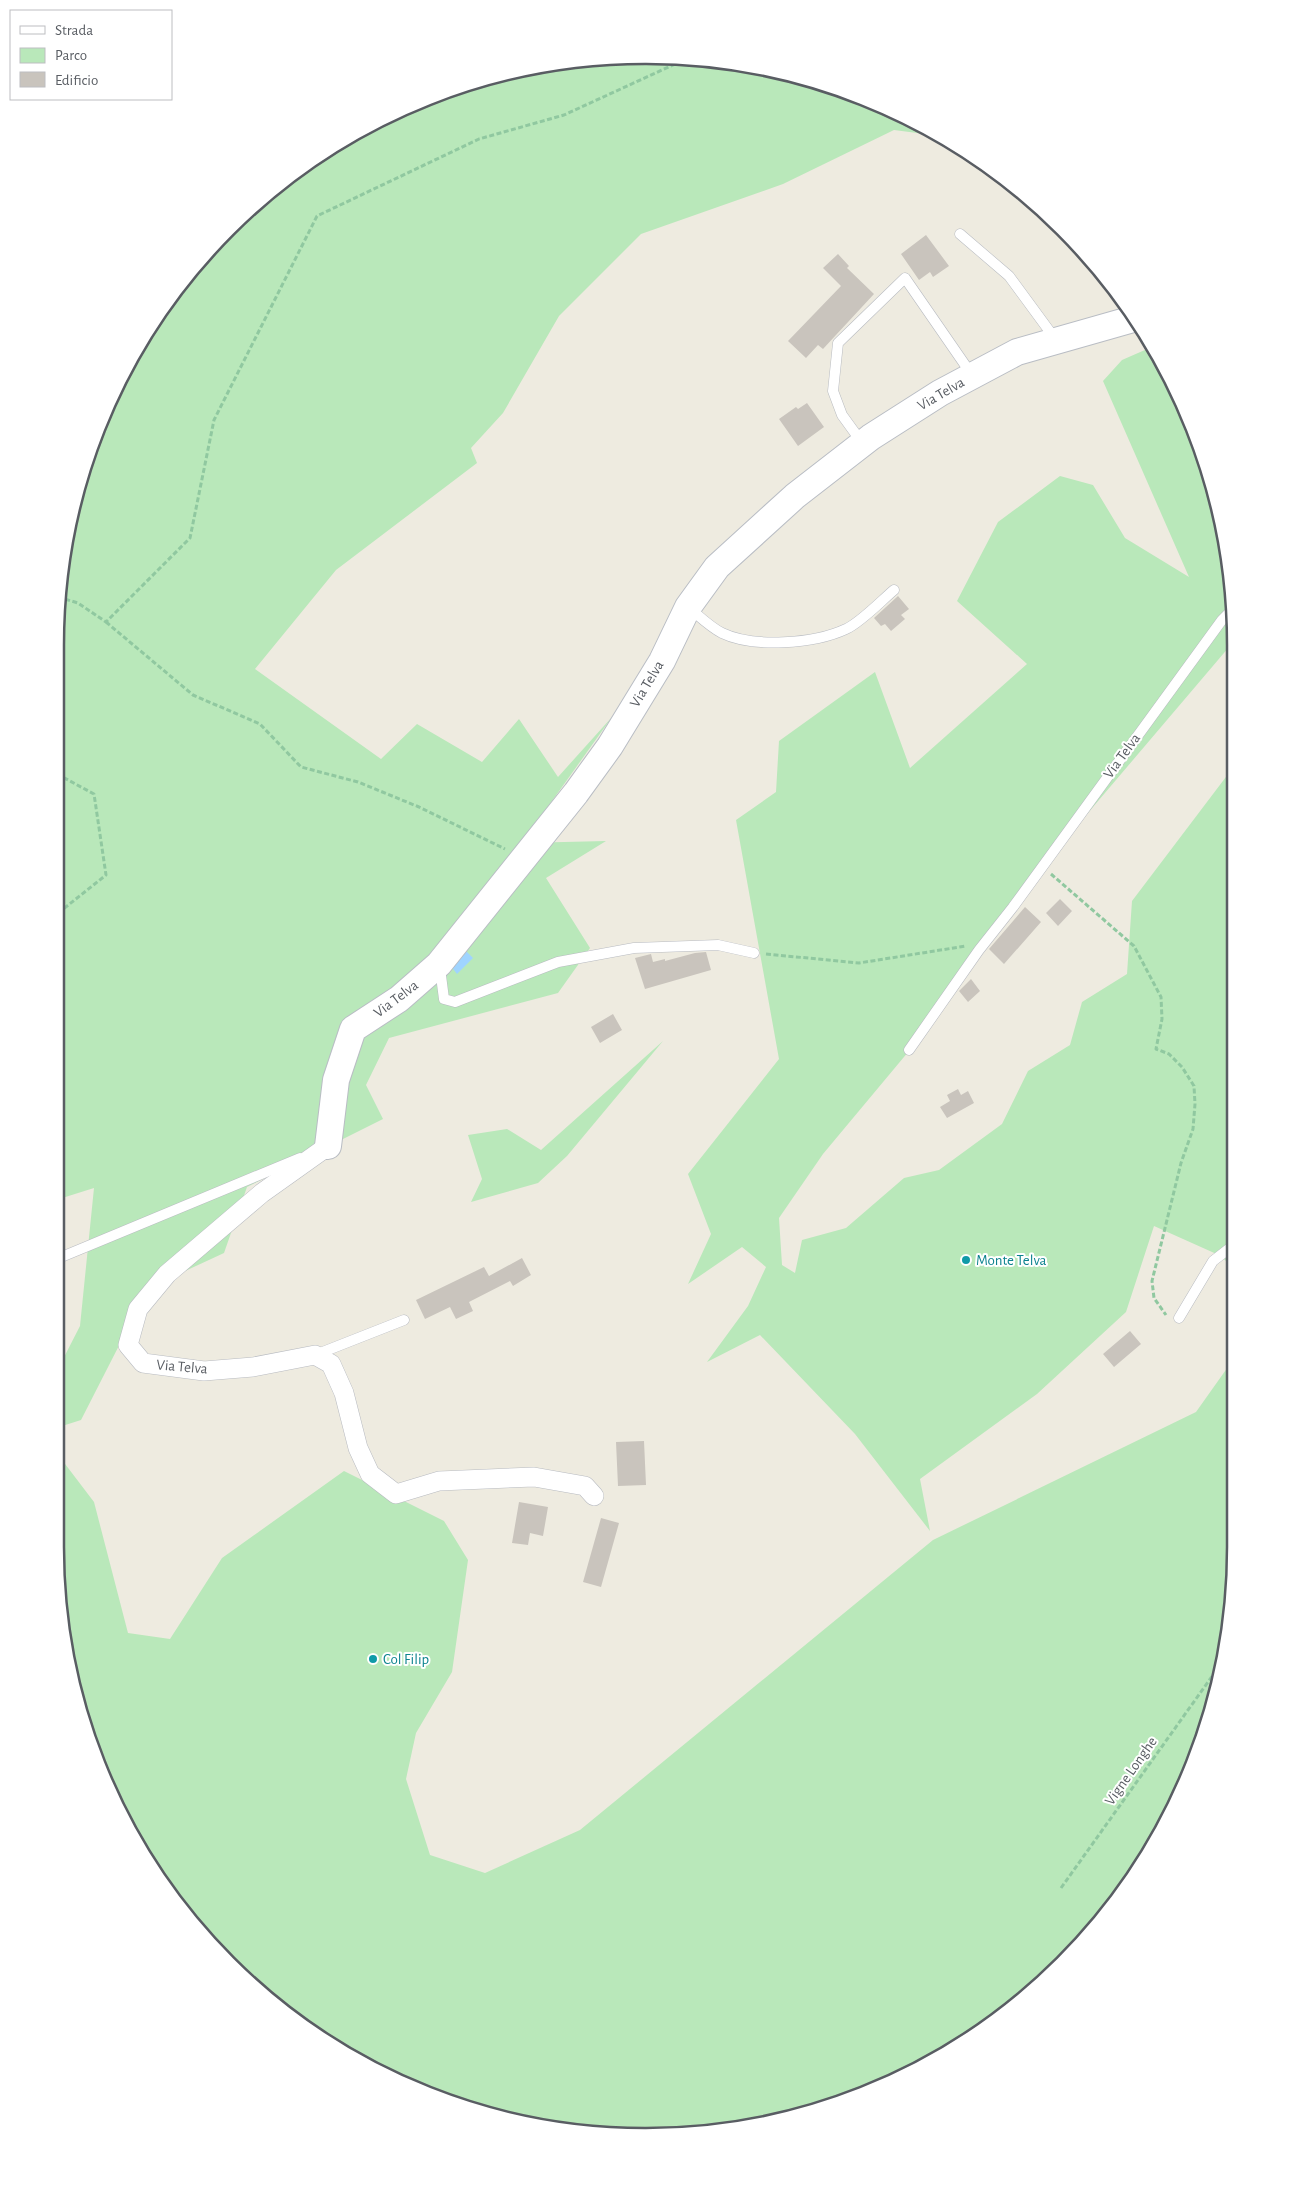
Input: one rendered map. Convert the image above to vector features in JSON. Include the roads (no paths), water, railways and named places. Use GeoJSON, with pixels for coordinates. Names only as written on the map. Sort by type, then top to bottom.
{"type":"FeatureCollection","features":[{"type":"Feature","properties":{"kind":"street","name":"Via Telva"},"geometry":{"type":"LineString","coordinates":[[315,1355],[253,1367],[204,1371],[143,1362],[128,1345],[138,1310],[167,1274],[262,1193],[328,1146],[336,1080],[353,1029],[399,1000],[439,964],[576,793],[610,746],[662,661],[688,607],[717,567],[795,496],[863,444],[940,393],[1017,352],[1128,320]]}},
{"type":"Feature","properties":{"kind":"street"},"geometry":{"type":"LineString","coordinates":[[315,1355],[331,1364],[344,1393],[358,1448],[370,1474],[396,1494],[439,1481],[534,1477],[585,1486],[594,1496]]}},
{"type":"Feature","properties":{"kind":"lane"},"geometry":{"type":"LineString","coordinates":[[960,234],[1009,276],[1056,341]]}},
{"type":"Feature","properties":{"kind":"lane"},"geometry":{"type":"LineString","coordinates":[[863,444],[842,415],[833,392],[838,343],[905,278],[972,376]]}},
{"type":"Feature","properties":{"kind":"lane"},"geometry":{"type":"LineString","coordinates":[[688,607],[721,632],[747,642],[783,643],[846,629],[894,590]]}},
{"type":"Feature","properties":{"kind":"lane","name":"Via Telva"},"geometry":{"type":"LineString","coordinates":[[909,1050],[979,950],[1013,908],[1226,616]]}},
{"type":"Feature","properties":{"kind":"lane"},"geometry":{"type":"LineString","coordinates":[[439,964],[444,999],[455,1002],[558,962],[634,948],[718,945],[754,953]]}},
{"type":"Feature","properties":{"kind":"lane"},"geometry":{"type":"LineString","coordinates":[[64,1256],[328,1146]]}},
{"type":"Feature","properties":{"kind":"lane"},"geometry":{"type":"LineString","coordinates":[[1179,1318],[1213,1261],[1227,1250]]}},
{"type":"Feature","properties":{"kind":"lane"},"geometry":{"type":"LineString","coordinates":[[315,1355],[404,1320]]}},
{"type":"Feature","properties":{"kind":"water"},"geometry":{"type":"Polygon","coordinates":[[[465,950],[473,958],[457,974],[450,965],[465,950]]]}},
{"type":"Feature","properties":{"kind":"place","name":"Monte Telva"},"geometry":{"type":"Point","coordinates":[966,1260]}},
{"type":"Feature","properties":{"kind":"place","name":"Col Filip"},"geometry":{"type":"Point","coordinates":[373,1659]}}]}
